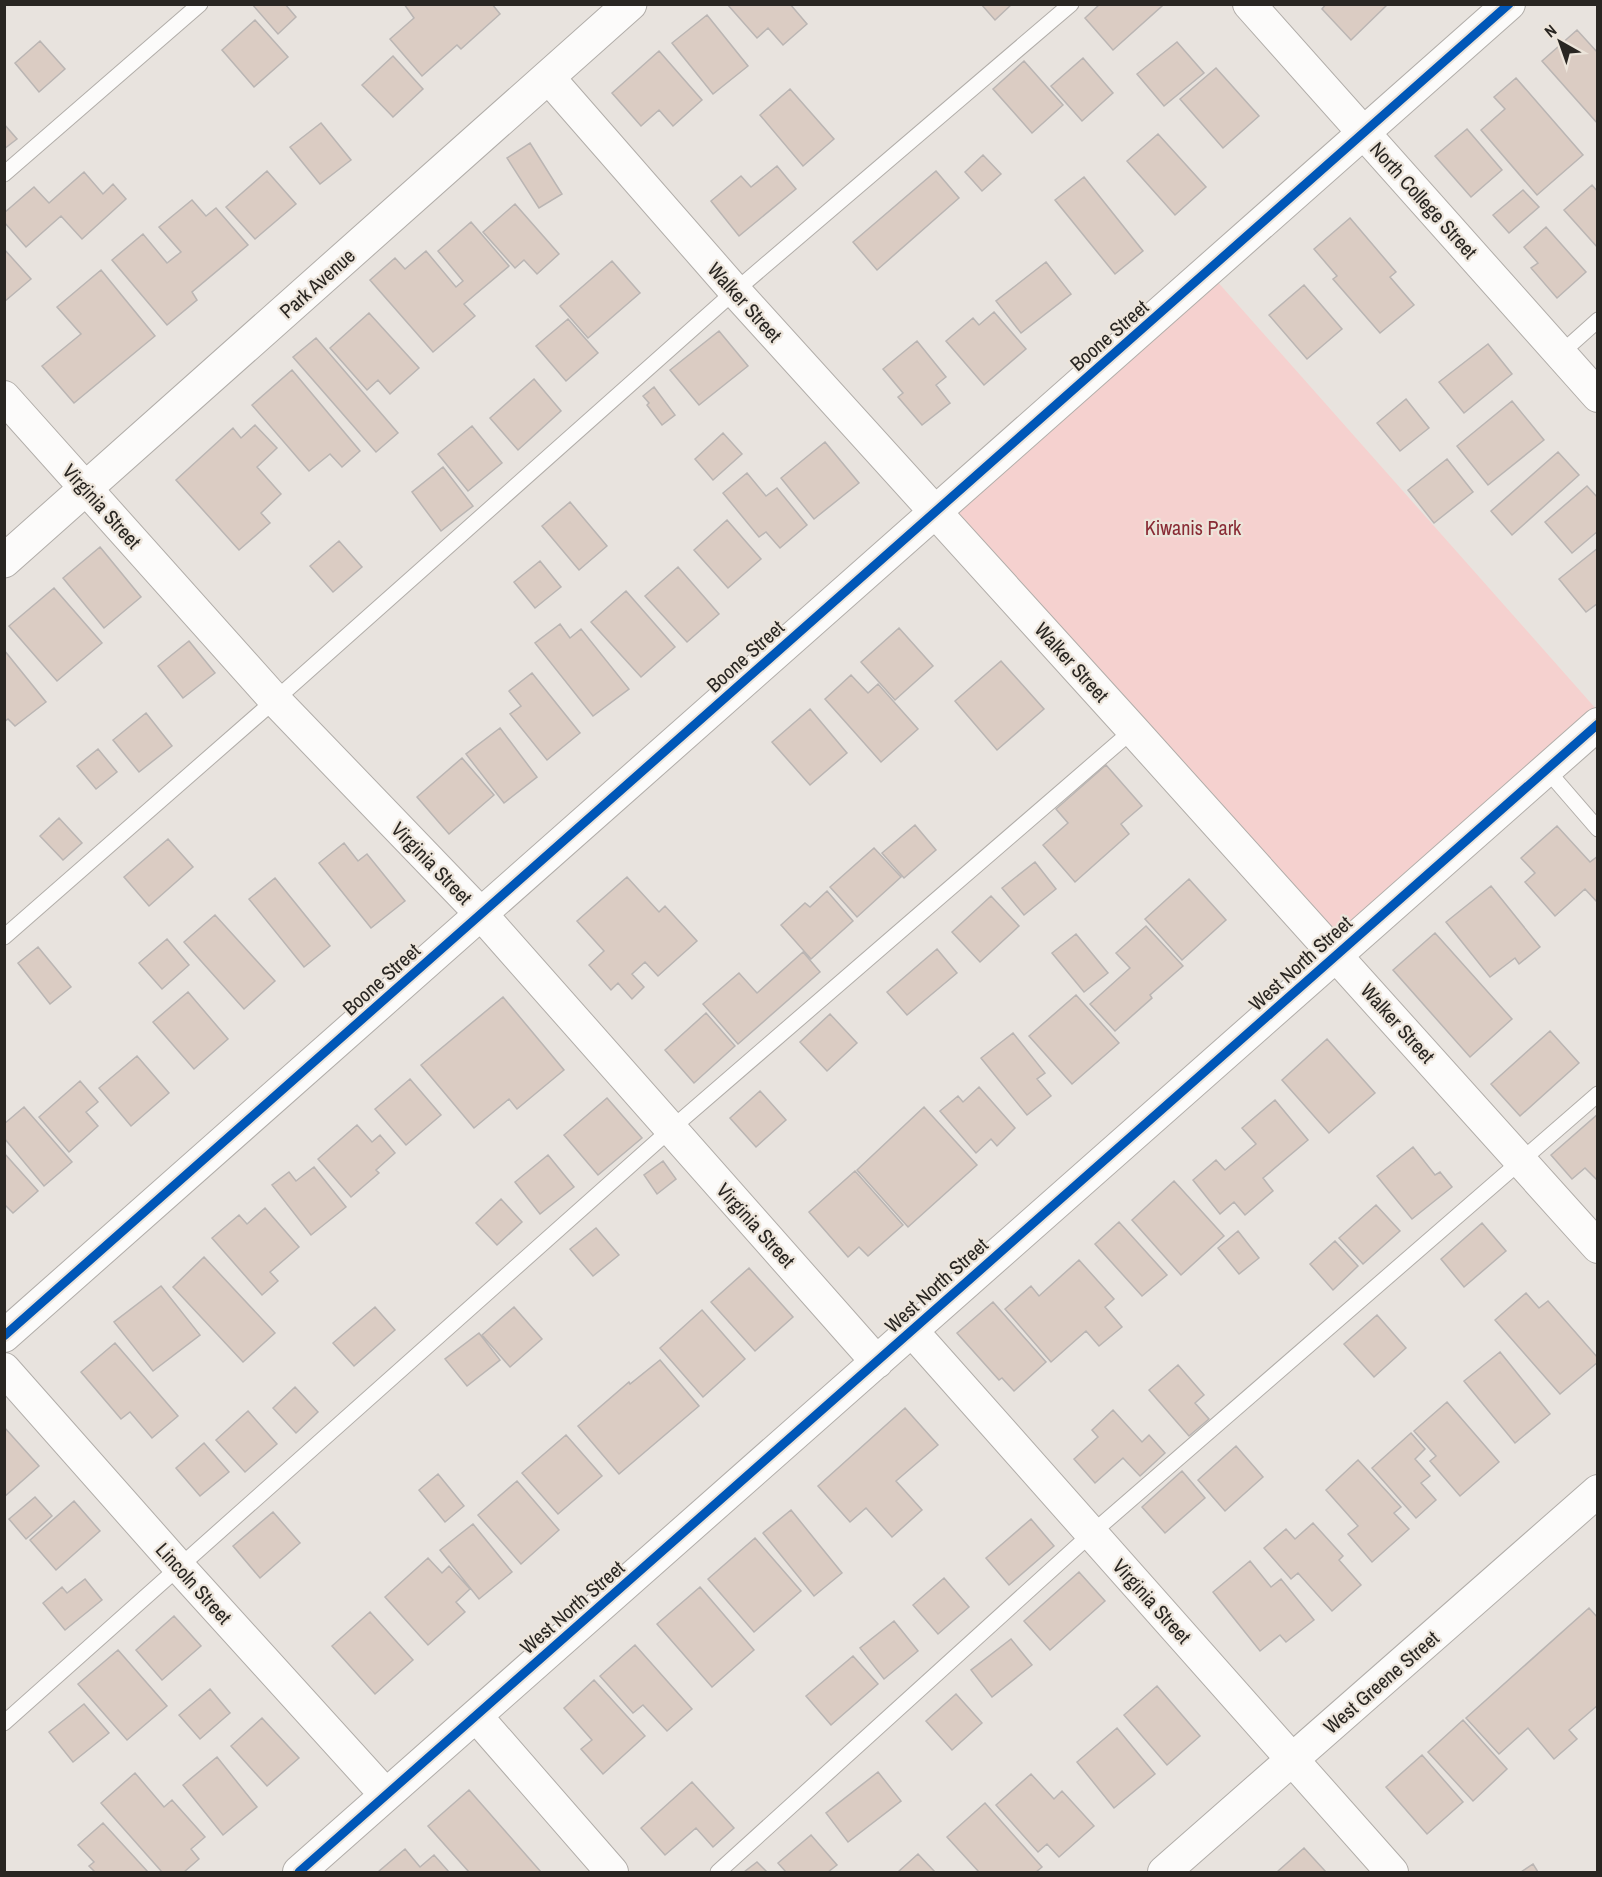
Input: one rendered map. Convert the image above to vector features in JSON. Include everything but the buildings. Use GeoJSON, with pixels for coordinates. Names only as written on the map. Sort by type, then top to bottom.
{"type":"FeatureCollection","features":[{"type":"Feature","properties":{"kind":"street","name":"Park Avenue"},"geometry":{"type":"LineString","coordinates":[[4,561],[630,4]]}},
{"type":"Feature","properties":{"kind":"street","name":"North College Street"},"geometry":{"type":"LineString","coordinates":[[1250,4],[1598,396]]}},
{"type":"Feature","properties":{"kind":"street","name":"Boone Street"},"geometry":{"type":"LineString","coordinates":[[4,1336],[1509,4]]}},
{"type":"Feature","properties":{"kind":"street","name":"Walker Street"},"geometry":{"type":"LineString","coordinates":[[548,77],[735,291],[1598,1247]]}},
{"type":"Feature","properties":{"kind":"street","name":"Virginia Street"},"geometry":{"type":"LineString","coordinates":[[4,397],[275,700],[481,914],[877,1362]]}},
{"type":"Feature","properties":{"kind":"street","name":"West North Street"},"geometry":{"type":"LineString","coordinates":[[299,1872],[1598,724]]}},
{"type":"Feature","properties":{"kind":"street","name":"Virginia Street"},"geometry":{"type":"LineString","coordinates":[[912,1331],[1392,1872]]}},
{"type":"Feature","properties":{"kind":"street","name":"Lincoln Street"},"geometry":{"type":"LineString","coordinates":[[4,1369],[180,1568],[386,1795]]}},
{"type":"Feature","properties":{"kind":"street","name":"West Greene Street"},"geometry":{"type":"LineString","coordinates":[[1164,1872],[1598,1491]]}},
{"type":"Feature","properties":{"kind":"street"},"geometry":{"type":"LineString","coordinates":[[477,1716],[612,1872]]}},
{"type":"Feature","properties":{"kind":"lane"},"geometry":{"type":"LineString","coordinates":[[4,174],[200,4]]}},
{"type":"Feature","properties":{"kind":"lane"},"geometry":{"type":"LineString","coordinates":[[4,937],[275,700],[735,291],[1071,4]]}},
{"type":"Feature","properties":{"kind":"lane"},"geometry":{"type":"LineString","coordinates":[[1560,354],[1598,320]]}},
{"type":"Feature","properties":{"kind":"lane"},"geometry":{"type":"LineString","coordinates":[[4,1723],[671,1129],[1133,730]]}},
{"type":"Feature","properties":{"kind":"lane"},"geometry":{"type":"LineString","coordinates":[[1546,769],[1598,829]]}},
{"type":"Feature","properties":{"kind":"lane"},"geometry":{"type":"LineString","coordinates":[[718,1872],[1092,1533],[1598,1094]]}},
{"type":"Feature","properties":{"kind":"green space","name":"Kiwanis Park"},"geometry":{"type":"Polygon","coordinates":[[[1208,271],[1597,710],[1336,955],[935,512],[1208,271]]]}},
{"type":"Feature","properties":{"kind":"cycle path"},"geometry":{"type":"LineString","coordinates":[[4,1336],[1509,4]]}},
{"type":"Feature","properties":{"kind":"cycle path"},"geometry":{"type":"LineString","coordinates":[[299,1872],[1598,724]]}}]}
